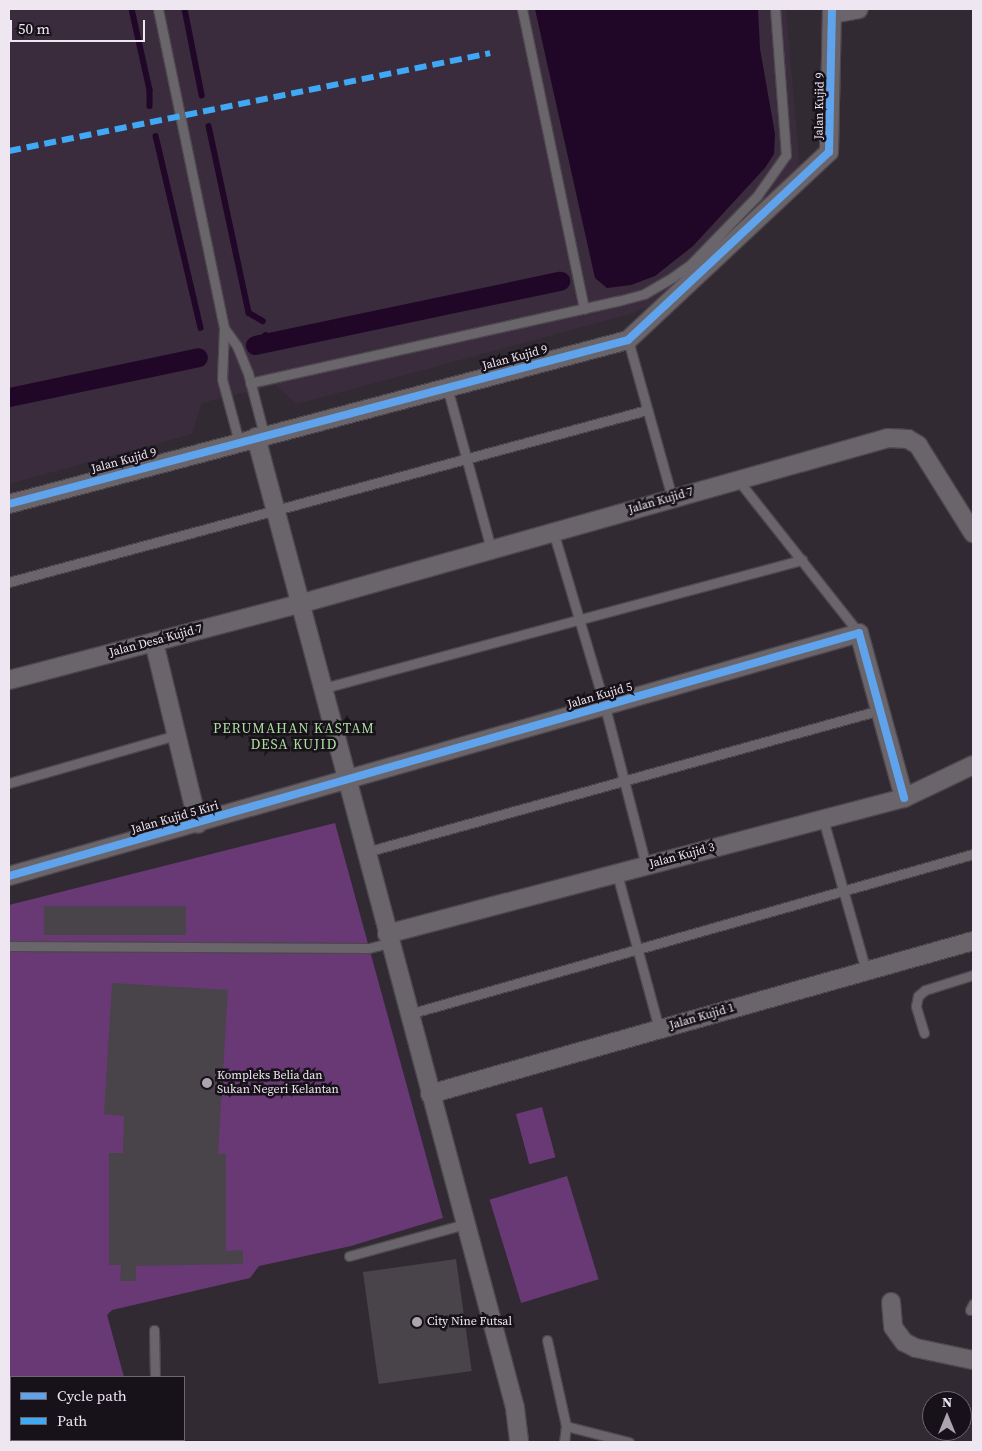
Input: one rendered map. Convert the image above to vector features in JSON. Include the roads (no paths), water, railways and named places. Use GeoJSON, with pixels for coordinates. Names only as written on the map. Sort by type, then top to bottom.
{"type":"FeatureCollection","features":[{"type":"Feature","properties":{"kind":"street"},"geometry":{"type":"LineString","coordinates":[[832,12],[859,9]]}},
{"type":"Feature","properties":{"kind":"street","name":"Jalan Kujid 9"},"geometry":{"type":"LineString","coordinates":[[9,504],[628,340],[829,152],[832,12]]}},
{"type":"Feature","properties":{"kind":"street"},"geometry":{"type":"LineString","coordinates":[[260,436],[276,510],[303,603],[388,939],[515,1408],[520,1442]]}},
{"type":"Feature","properties":{"kind":"street","name":"Jalan Kujid 7"},"geometry":{"type":"LineString","coordinates":[[303,603],[737,479],[888,438],[908,439],[926,454],[973,533]]}},
{"type":"Feature","properties":{"kind":"street","name":"Jalan Desa Kujid 7"},"geometry":{"type":"LineString","coordinates":[[9,680],[303,603]]}},
{"type":"Feature","properties":{"kind":"street"},"geometry":{"type":"LineString","coordinates":[[859,633],[904,798]]}},
{"type":"Feature","properties":{"kind":"street","name":"Jalan Kujid 5"},"geometry":{"type":"LineString","coordinates":[[347,777],[605,707],[859,633]]}},
{"type":"Feature","properties":{"kind":"street"},"geometry":{"type":"LineString","coordinates":[[154,642],[198,824]]}},
{"type":"Feature","properties":{"kind":"street","name":"Jalan Kujid 3"},"geometry":{"type":"LineString","coordinates":[[388,939],[646,866],[904,798],[973,765]]}},
{"type":"Feature","properties":{"kind":"street","name":"Jalan Kujid 5 Kiri"},"geometry":{"type":"LineString","coordinates":[[9,876],[198,824],[347,777]]}},
{"type":"Feature","properties":{"kind":"street","name":"Jalan Kujid 1"},"geometry":{"type":"LineString","coordinates":[[430,1094],[973,941]]}},
{"type":"Feature","properties":{"kind":"street"},"geometry":{"type":"LineString","coordinates":[[891,1302],[893,1327],[904,1342],[916,1348],[973,1360]]}},
{"type":"Feature","properties":{"kind":"lane"},"geometry":{"type":"LineString","coordinates":[[158,9],[224,328],[222,378],[238,442]]}},
{"type":"Feature","properties":{"kind":"lane"},"geometry":{"type":"LineString","coordinates":[[522,9],[584,309]]}},
{"type":"Feature","properties":{"kind":"lane"},"geometry":{"type":"LineString","coordinates":[[250,383],[584,309],[644,294],[674,277],[717,238],[780,166],[786,149],[775,9]]}},
{"type":"Feature","properties":{"kind":"lane"},"geometry":{"type":"LineString","coordinates":[[224,328],[237,346],[250,383],[260,436]]}},
{"type":"Feature","properties":{"kind":"lane"},"geometry":{"type":"LineString","coordinates":[[628,340],[672,498]]}},
{"type":"Feature","properties":{"kind":"lane"},"geometry":{"type":"LineString","coordinates":[[447,388],[491,549]]}},
{"type":"Feature","properties":{"kind":"lane"},"geometry":{"type":"LineString","coordinates":[[9,582],[648,410]]}},
{"type":"Feature","properties":{"kind":"lane"},"geometry":{"type":"LineString","coordinates":[[737,479],[859,633]]}},
{"type":"Feature","properties":{"kind":"lane"},"geometry":{"type":"LineString","coordinates":[[553,531],[605,707],[646,866]]}},
{"type":"Feature","properties":{"kind":"lane"},"geometry":{"type":"LineString","coordinates":[[324,688],[802,560]]}},
{"type":"Feature","properties":{"kind":"lane"},"geometry":{"type":"LineString","coordinates":[[366,852],[880,710]]}},
{"type":"Feature","properties":{"kind":"lane"},"geometry":{"type":"LineString","coordinates":[[9,783],[176,735]]}},
{"type":"Feature","properties":{"kind":"lane"},"geometry":{"type":"LineString","coordinates":[[823,819],[866,971]]}},
{"type":"Feature","properties":{"kind":"lane"},"geometry":{"type":"LineString","coordinates":[[409,1014],[973,854]]}},
{"type":"Feature","properties":{"kind":"lane"},"geometry":{"type":"LineString","coordinates":[[617,874],[659,1029]]}},
{"type":"Feature","properties":{"kind":"lane"},"geometry":{"type":"LineString","coordinates":[[9,946],[370,948],[388,939]]}},
{"type":"Feature","properties":{"kind":"lane"},"geometry":{"type":"LineString","coordinates":[[924,1033],[916,1006],[918,996],[926,990],[973,975]]}},
{"type":"Feature","properties":{"kind":"lane"},"geometry":{"type":"LineString","coordinates":[[348,1256],[464,1224]]}},
{"type":"Feature","properties":{"kind":"lane"},"geometry":{"type":"LineString","coordinates":[[154,1330],[155,1376]]}},
{"type":"Feature","properties":{"kind":"lane"},"geometry":{"type":"LineString","coordinates":[[547,1340],[566,1426],[564,1442]]}},
{"type":"Feature","properties":{"kind":"lane"},"geometry":{"type":"LineString","coordinates":[[566,1426],[629,1442]]}},
{"type":"Feature","properties":{"kind":"waterway"},"geometry":{"type":"LineString","coordinates":[[132,9],[150,90],[150,106]]}},
{"type":"Feature","properties":{"kind":"waterway"},"geometry":{"type":"LineString","coordinates":[[185,9],[202,95]]}},
{"type":"Feature","properties":{"kind":"waterway"},"geometry":{"type":"LineString","coordinates":[[209,126],[249,313],[263,321]]}},
{"type":"Feature","properties":{"kind":"waterway"},"geometry":{"type":"LineString","coordinates":[[156,136],[201,328]]}},
{"type":"Feature","properties":{"kind":"waterway"},"geometry":{"type":"LineString","coordinates":[[255,345],[560,281]]}},
{"type":"Feature","properties":{"kind":"waterway"},"geometry":{"type":"LineString","coordinates":[[266,335],[268,342]]}},
{"type":"Feature","properties":{"kind":"waterway"},"geometry":{"type":"LineString","coordinates":[[9,397],[198,357]]}},
{"type":"Feature","properties":{"kind":"place","name":"Kompleks Belia dan Sukan Negeri Kelantan"},"geometry":{"type":"Point","coordinates":[207,1083]}},
{"type":"Feature","properties":{"kind":"place","name":"City Nine Futsal"},"geometry":{"type":"Point","coordinates":[417,1322]}},
{"type":"Feature","properties":{"kind":"district","name":"PERUMAHAN KASTAM DESA KUJID"},"geometry":{"type":"Point","coordinates":[294,736]}}]}
